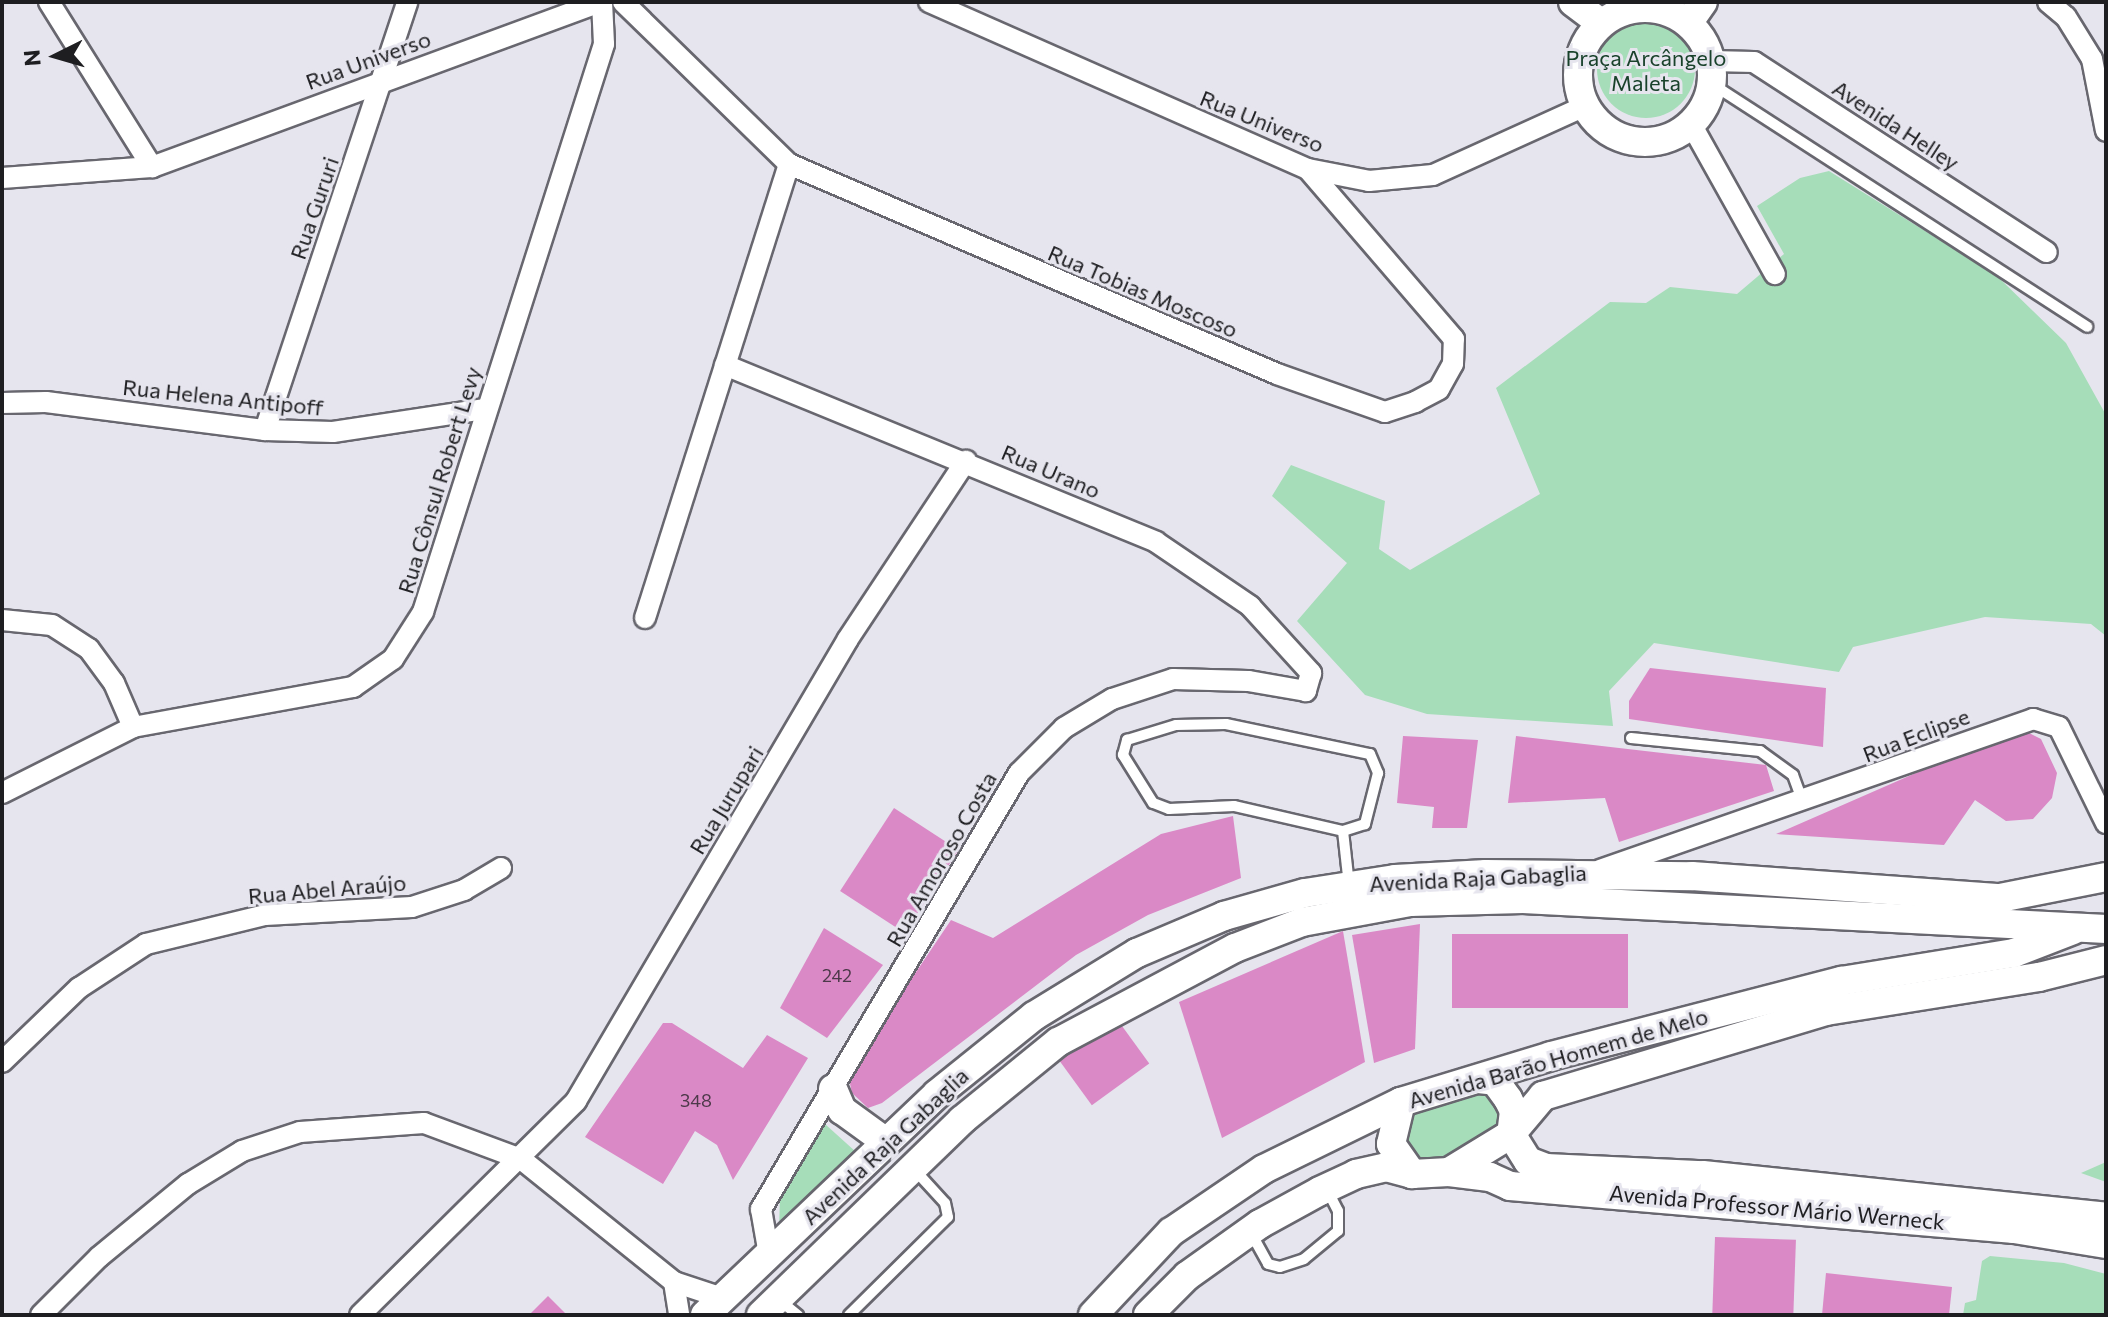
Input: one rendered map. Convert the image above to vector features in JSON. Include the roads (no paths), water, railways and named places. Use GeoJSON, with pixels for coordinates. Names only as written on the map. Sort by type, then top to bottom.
{"type":"FeatureCollection","features":[{"type":"Feature","properties":{"kind":"main road"},"geometry":{"type":"LineString","coordinates":[[1573,2],[1601,23]]}},
{"type":"Feature","properties":{"kind":"main road"},"geometry":{"type":"LineString","coordinates":[[1639,7],[1683,10],[1712,73],[1691,124],[1674,136],[1634,142],[1614,135],[1585,106],[1577,68],[1582,49],[1601,23],[1639,7]]}},
{"type":"Feature","properties":{"kind":"main road","name":"Avenida Raja Gabaglia"},"geometry":{"type":"LineString","coordinates":[[714,1306],[886,1142],[987,1053],[1084,981],[1224,916],[1349,886],[1395,879],[1596,872],[1881,884],[1953,889],[2000,898],[2106,877]]}},
{"type":"Feature","properties":{"kind":"main road","name":"Avenida Raja Gabaglia"},"geometry":{"type":"LineString","coordinates":[[779,1310],[913,1168],[1058,1042],[1235,948],[1302,922],[1410,902],[1523,899],[2098,923]]}},
{"type":"Feature","properties":{"kind":"main road","name":"Avenida Barão Homem de Melo"},"geometry":{"type":"LineString","coordinates":[[1093,1315],[1171,1232],[1264,1169],[1401,1102],[1841,981],[2014,953],[2098,923]]}},
{"type":"Feature","properties":{"kind":"main road","name":"Avenida Barão Homem de Melo"},"geometry":{"type":"LineString","coordinates":[[1148,1315],[1187,1276],[1250,1231],[1326,1188],[1386,1167],[1412,1174],[1449,1172],[1511,1134],[1543,1096],[1733,1035],[1826,1011],[2039,977],[2106,960]]}},
{"type":"Feature","properties":{"kind":"main road"},"geometry":{"type":"LineString","coordinates":[[1479,1079],[1495,1081],[1508,1099],[1514,1111],[1511,1134]]}},
{"type":"Feature","properties":{"kind":"main road"},"geometry":{"type":"LineString","coordinates":[[833,1089],[842,1110],[886,1142]]}},
{"type":"Feature","properties":{"kind":"main road"},"geometry":{"type":"LineString","coordinates":[[1401,1102],[1391,1144],[1412,1174]]}},
{"type":"Feature","properties":{"kind":"main road","name":"Avenida Professor Mário Werneck"},"geometry":{"type":"LineString","coordinates":[[1511,1134],[1528,1161],[1546,1168],[1698,1186],[2106,1244]]}},
{"type":"Feature","properties":{"kind":"main road","name":"Avenida Professor Mário Werneck"},"geometry":{"type":"LineString","coordinates":[[1449,1172],[1490,1177],[1510,1186],[1698,1186],[2106,1217]]}},
{"type":"Feature","properties":{"kind":"street"},"geometry":{"type":"LineString","coordinates":[[49,2],[152,167]]}},
{"type":"Feature","properties":{"kind":"street","name":"Rua Gururi"},"geometry":{"type":"LineString","coordinates":[[265,430],[407,2]]}},
{"type":"Feature","properties":{"kind":"street","name":"Rua Universo"},"geometry":{"type":"LineString","coordinates":[[2,178],[152,167],[383,79],[602,2]]}},
{"type":"Feature","properties":{"kind":"street","name":"Rua Cônsul Robert Levy"},"geometry":{"type":"LineString","coordinates":[[2,793],[133,727],[353,687],[393,659],[423,612],[485,409],[604,44],[602,2]]}},
{"type":"Feature","properties":{"kind":"street","name":"Rua Tobias Moscoso"},"geometry":{"type":"LineString","coordinates":[[623,2],[789,164],[1277,374],[1385,412],[1415,402],[1439,389],[1453,364],[1454,339],[1308,169]]}},
{"type":"Feature","properties":{"kind":"street","name":"Rua Universo"},"geometry":{"type":"LineString","coordinates":[[929,2],[1308,169],[1369,181],[1433,175],[1585,106]]}},
{"type":"Feature","properties":{"kind":"street"},"geometry":{"type":"LineString","coordinates":[[2048,2],[2066,17],[2092,59],[2106,131]]}},
{"type":"Feature","properties":{"kind":"street","name":"Avenida Helley"},"geometry":{"type":"LineString","coordinates":[[1712,73],[1754,62],[2047,252]]}},
{"type":"Feature","properties":{"kind":"street"},"geometry":{"type":"LineString","coordinates":[[1691,124],[1775,274]]}},
{"type":"Feature","properties":{"kind":"street"},"geometry":{"type":"LineString","coordinates":[[645,618],[789,164]]}},
{"type":"Feature","properties":{"kind":"street","name":"Rua Urano"},"geometry":{"type":"LineString","coordinates":[[725,365],[966,461],[1156,542],[1250,606],[1307,663],[1311,685]]}},
{"type":"Feature","properties":{"kind":"street","name":"Rua Helena Antipoff"},"geometry":{"type":"LineString","coordinates":[[2,403],[46,402],[265,430],[333,432],[485,409]]}},
{"type":"Feature","properties":{"kind":"street","name":"Rua Jurupari"},"geometry":{"type":"LineString","coordinates":[[360,1315],[521,1159],[576,1101],[848,639],[966,461]]}},
{"type":"Feature","properties":{"kind":"street"},"geometry":{"type":"LineString","coordinates":[[2,620],[52,625],[89,649],[114,683],[133,727]]}},
{"type":"Feature","properties":{"kind":"street","name":"Rua Amoroso Costa"},"geometry":{"type":"LineString","coordinates":[[769,1255],[761,1209],[1019,773],[1064,728],[1112,699],[1173,679],[1248,681],[1297,692],[1311,685]]}},
{"type":"Feature","properties":{"kind":"street","name":"Rua Eclipse"},"geometry":{"type":"LineString","coordinates":[[1596,872],[1804,803],[2033,719],[2059,727],[2106,823]]}},
{"type":"Feature","properties":{"kind":"street"},"geometry":{"type":"LineString","coordinates":[[1689,839],[1683,863],[1692,876]]}},
{"type":"Feature","properties":{"kind":"street","name":"Rua Abel Araújo"},"geometry":{"type":"LineString","coordinates":[[2,1062],[79,988],[146,944],[265,915],[412,907],[464,890],[501,868]]}},
{"type":"Feature","properties":{"kind":"street"},"geometry":{"type":"LineString","coordinates":[[41,1315],[99,1257],[188,1184],[242,1151],[300,1132],[424,1123],[521,1159],[674,1282],[714,1306]]}},
{"type":"Feature","properties":{"kind":"street"},"geometry":{"type":"LineString","coordinates":[[674,1282],[679,1315]]}},
{"type":"Feature","properties":{"kind":"lane"},"geometry":{"type":"LineString","coordinates":[[1712,73],[2087,327]]}},
{"type":"Feature","properties":{"kind":"lane"},"geometry":{"type":"LineString","coordinates":[[1214,723],[1370,754],[1378,773],[1370,816],[1365,824],[1343,831],[1234,806],[1160,808],[1123,755],[1123,745],[1145,732],[1214,723]]}},
{"type":"Feature","properties":{"kind":"lane"},"geometry":{"type":"LineString","coordinates":[[1631,738],[1760,751],[1793,775],[1804,803]]}},
{"type":"Feature","properties":{"kind":"lane"},"geometry":{"type":"LineString","coordinates":[[1343,831],[1349,886]]}},
{"type":"Feature","properties":{"kind":"lane"},"geometry":{"type":"LineString","coordinates":[[849,1315],[948,1217],[945,1203],[913,1168]]}},
{"type":"Feature","properties":{"kind":"lane"},"geometry":{"type":"LineString","coordinates":[[1250,1231],[1268,1264],[1280,1267],[1304,1259],[1338,1231],[1338,1211],[1326,1188]]}},
{"type":"Feature","properties":{"kind":"park label","name":"Praça Arcângelo Maleta"},"geometry":{"type":"Point","coordinates":[1646,70]}}]}
